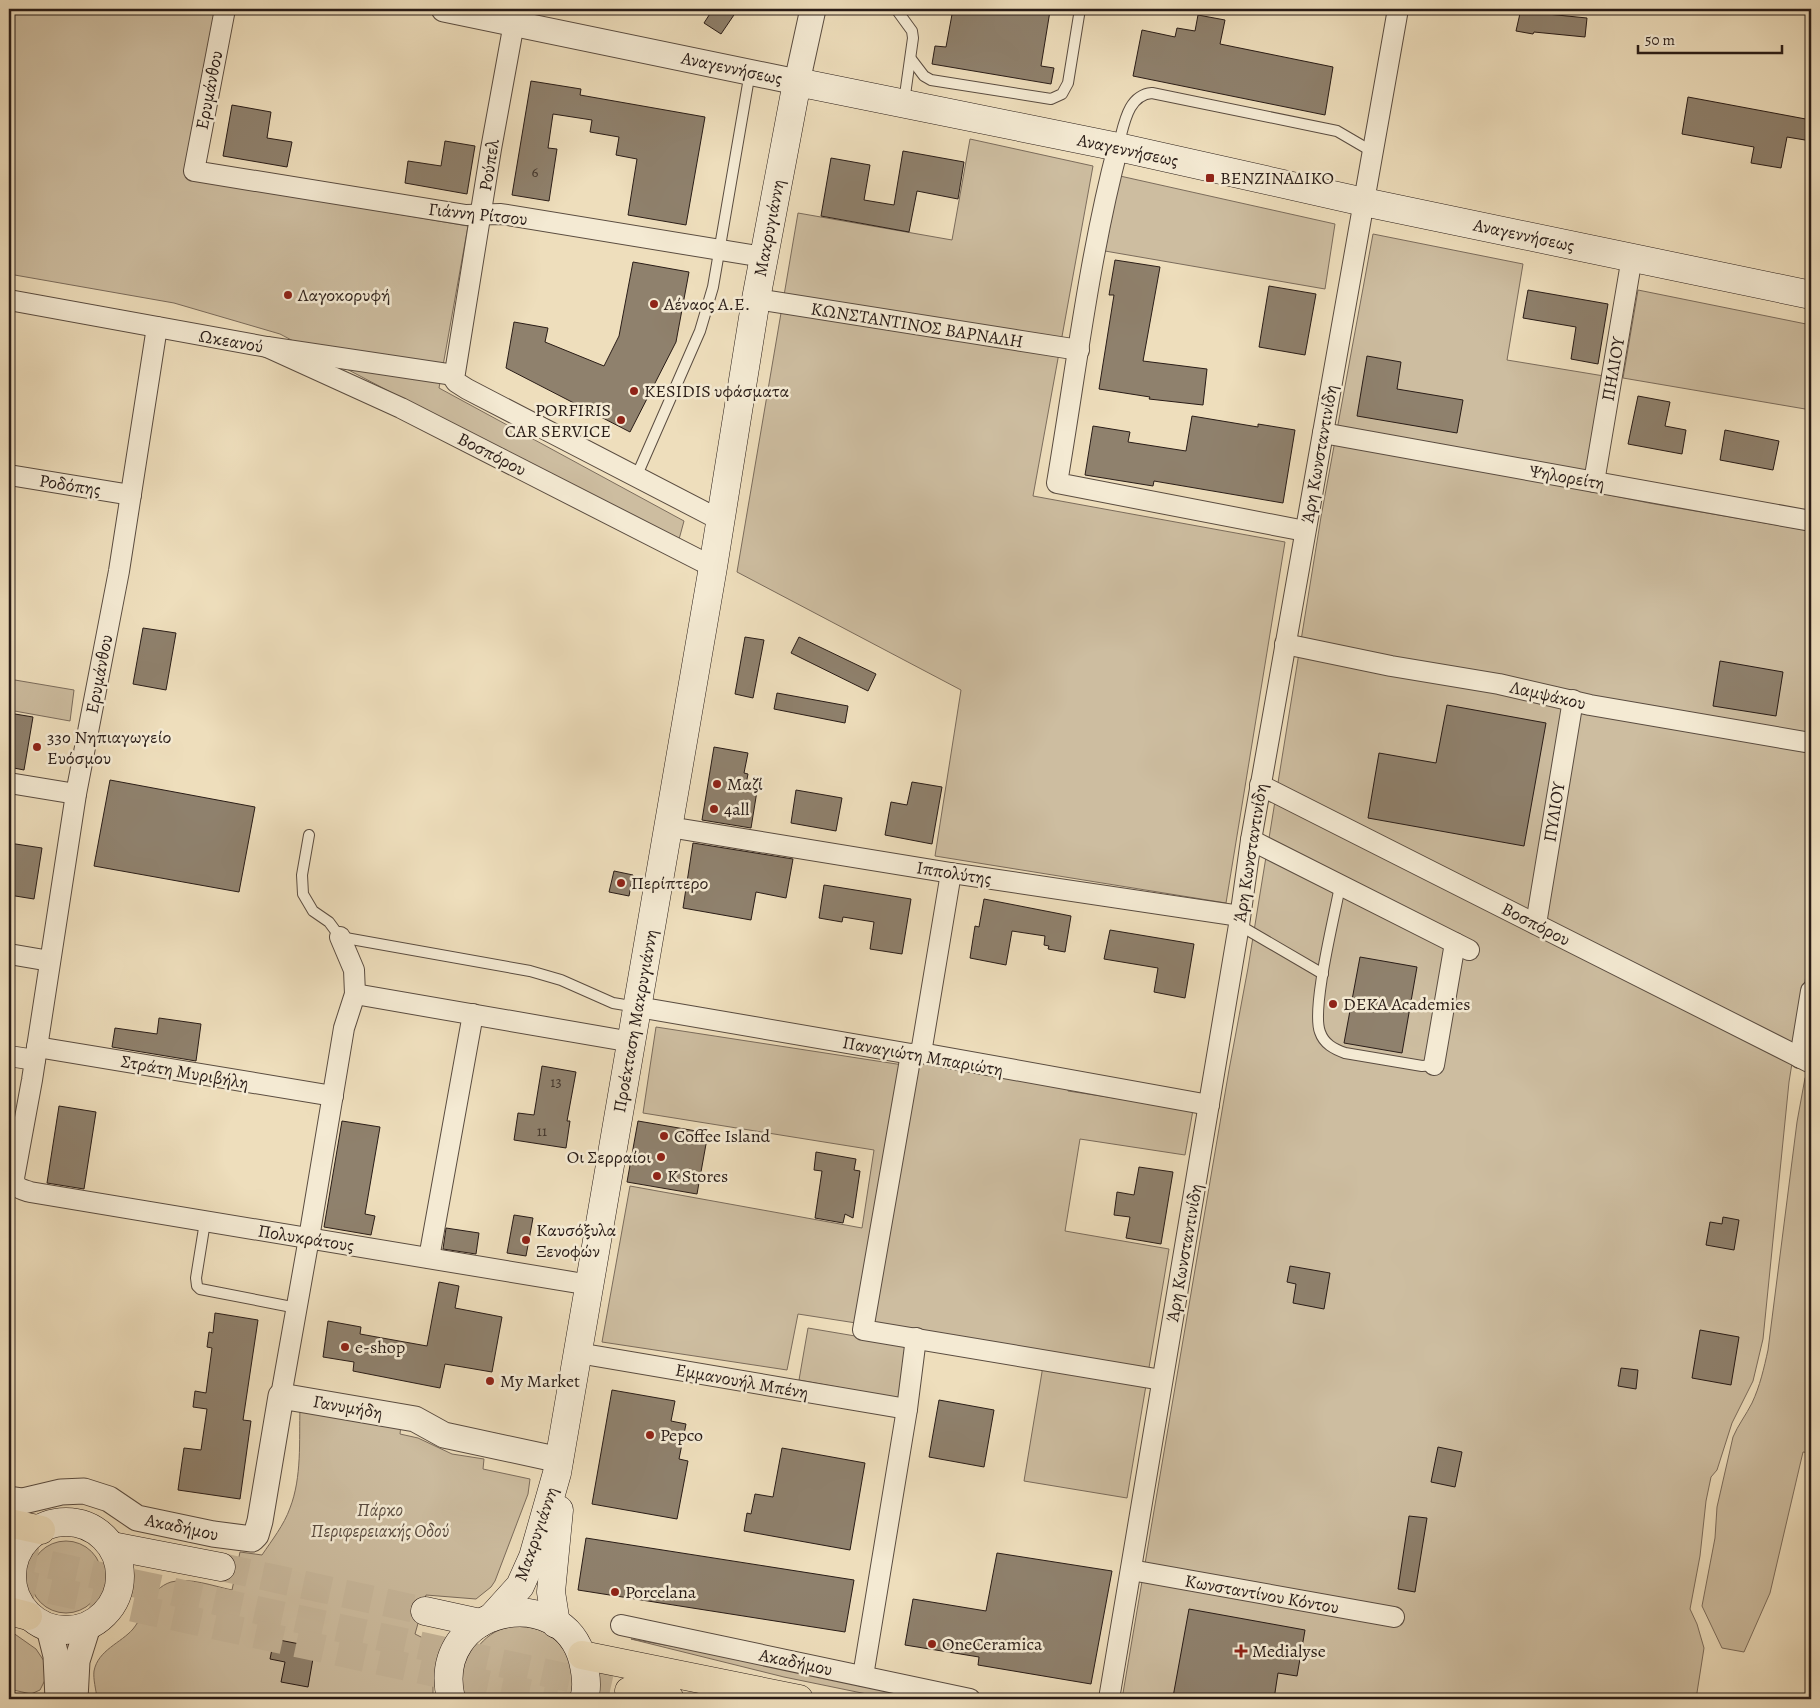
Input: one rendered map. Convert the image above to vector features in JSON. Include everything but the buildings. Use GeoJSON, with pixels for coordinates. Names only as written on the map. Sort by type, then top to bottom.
{"type":"FeatureCollection","features":[{"type":"Feature","properties":{"kind":"highway"},"geometry":{"type":"LineString","coordinates":[[9,1523],[40,1530]]}},
{"type":"Feature","properties":{"kind":"highway"},"geometry":{"type":"LineString","coordinates":[[582,1655],[799,1699]]}},
{"type":"Feature","properties":{"kind":"highway"},"geometry":{"type":"LineString","coordinates":[[629,1691],[670,1699]]}},
{"type":"Feature","properties":{"kind":"main road","name":"Αναγεννήσεως"},"geometry":{"type":"LineString","coordinates":[[797,82],[1118,147],[1364,202],[1811,295]]}},
{"type":"Feature","properties":{"kind":"main road","name":"Μακρυγιάννη"},"geometry":{"type":"LineString","coordinates":[[713,568],[763,258],[797,82]]}},
{"type":"Feature","properties":{"kind":"main road","name":"Προέκταση Μακρυγιάννη"},"geometry":{"type":"LineString","coordinates":[[559,1467],[713,568]]}},
{"type":"Feature","properties":{"kind":"main road","name":"Μακρυγιάννη"},"geometry":{"type":"LineString","coordinates":[[451,1699],[448,1687],[451,1660],[463,1639],[486,1620],[520,1586],[532,1557],[559,1467]]}},
{"type":"Feature","properties":{"kind":"main road","name":"Μακρυγιάννη"},"geometry":{"type":"LineString","coordinates":[[556,1624],[551,1592],[558,1528],[559,1467]]}},
{"type":"Feature","properties":{"kind":"main road"},"geometry":{"type":"LineString","coordinates":[[115,1596],[120,1568],[116,1552],[102,1534],[86,1524],[68,1522],[40,1530],[23,1547],[14,1569],[13,1582],[16,1595],[20,1607],[29,1619],[74,1631],[88,1626],[101,1617],[115,1596],[133,1577],[156,1563],[176,1558]]}},
{"type":"Feature","properties":{"kind":"main road"},"geometry":{"type":"LineString","coordinates":[[112,1546],[221,1567]]}},
{"type":"Feature","properties":{"kind":"main road"},"geometry":{"type":"LineString","coordinates":[[451,1660],[445,1639],[425,1611],[486,1620],[507,1613],[523,1612],[538,1615],[556,1624],[570,1636],[582,1655],[587,1675],[584,1699]]}},
{"type":"Feature","properties":{"kind":"street","name":"Ερυμάνθου"},"geometry":{"type":"LineString","coordinates":[[194,171],[225,9]]}},
{"type":"Feature","properties":{"kind":"street","name":"Αναγεννήσεως"},"geometry":{"type":"LineString","coordinates":[[444,9],[797,82]]}},
{"type":"Feature","properties":{"kind":"street","name":"Μακρυγιάννη"},"geometry":{"type":"LineString","coordinates":[[797,82],[813,9]]}},
{"type":"Feature","properties":{"kind":"street","name":"Άρη Κωνσταντινίδη"},"geometry":{"type":"LineString","coordinates":[[1109,1699],[1240,920],[1260,785],[1398,9]]}},
{"type":"Feature","properties":{"kind":"street","name":"Ρούπελ"},"geometry":{"type":"LineString","coordinates":[[460,382],[480,216],[514,23]]}},
{"type":"Feature","properties":{"kind":"street"},"geometry":{"type":"LineString","coordinates":[[1118,147],[1106,189],[1089,282],[1057,483],[1305,531]]}},
{"type":"Feature","properties":{"kind":"street","name":"Γιάννη Ρίτσου"},"geometry":{"type":"LineString","coordinates":[[194,171],[466,215],[501,214],[763,258]]}},
{"type":"Feature","properties":{"kind":"street","name":"ΠΗΛΙΟΥ"},"geometry":{"type":"LineString","coordinates":[[1594,482],[1632,257]]}},
{"type":"Feature","properties":{"kind":"street","name":"ΚΩΝΣΤΑΝΤΙΝΟΣ ΒΑΡΝΑΛΗ"},"geometry":{"type":"LineString","coordinates":[[756,299],[1079,350]]}},
{"type":"Feature","properties":{"kind":"street","name":"Ωκεανού"},"geometry":{"type":"LineString","coordinates":[[9,300],[460,382]]}},
{"type":"Feature","properties":{"kind":"street","name":"Ερυμάνθου"},"geometry":{"type":"LineString","coordinates":[[22,1190],[16,1186],[14,1178],[32,1080],[76,794],[119,571],[157,327]]}},
{"type":"Feature","properties":{"kind":"street","name":"Βοσπόρου"},"geometry":{"type":"LineString","coordinates":[[267,347],[401,408],[713,568]]}},
{"type":"Feature","properties":{"kind":"street"},"geometry":{"type":"LineString","coordinates":[[460,382],[720,520]]}},
{"type":"Feature","properties":{"kind":"street","name":"Ψηλορείτη"},"geometry":{"type":"LineString","coordinates":[[1323,433],[1811,521]]}},
{"type":"Feature","properties":{"kind":"street","name":"Ροδόπης"},"geometry":{"type":"LineString","coordinates":[[9,475],[131,495]]}},
{"type":"Feature","properties":{"kind":"street","name":"Λαμψάκου"},"geometry":{"type":"LineString","coordinates":[[1286,644],[1391,666],[1499,684],[1590,705],[1811,743]]}},
{"type":"Feature","properties":{"kind":"street","name":"ΠΥΛΙΟΥ"},"geometry":{"type":"LineString","coordinates":[[1536,924],[1573,700]]}},
{"type":"Feature","properties":{"kind":"street"},"geometry":{"type":"LineString","coordinates":[[9,783],[76,794]]}},
{"type":"Feature","properties":{"kind":"street","name":"Βοσπόρου"},"geometry":{"type":"LineString","coordinates":[[1260,785],[1806,1061]]}},
{"type":"Feature","properties":{"kind":"street","name":"Ιππολύτης"},"geometry":{"type":"LineString","coordinates":[[669,827],[1240,920]]}},
{"type":"Feature","properties":{"kind":"street"},"geometry":{"type":"LineString","coordinates":[[1251,840],[1462,947],[1434,1066]]}},
{"type":"Feature","properties":{"kind":"street"},"geometry":{"type":"LineString","coordinates":[[951,873],[864,1330],[1162,1380]]}},
{"type":"Feature","properties":{"kind":"street"},"geometry":{"type":"LineString","coordinates":[[281,1396],[344,1028],[354,994],[354,970],[340,937]]}},
{"type":"Feature","properties":{"kind":"street"},"geometry":{"type":"LineString","coordinates":[[9,954],[50,961]]}},
{"type":"Feature","properties":{"kind":"street"},"geometry":{"type":"LineString","coordinates":[[1806,1061],[1811,991]]}},
{"type":"Feature","properties":{"kind":"street"},"geometry":{"type":"LineString","coordinates":[[354,994],[632,1042]]}},
{"type":"Feature","properties":{"kind":"street","name":"Παναγιώτη Μπαριώτη"},"geometry":{"type":"LineString","coordinates":[[638,1007],[1209,1105]]}},
{"type":"Feature","properties":{"kind":"street"},"geometry":{"type":"LineString","coordinates":[[429,1258],[474,1014]]}},
{"type":"Feature","properties":{"kind":"street","name":"Στράτη Μυριβήλη"},"geometry":{"type":"LineString","coordinates":[[9,1056],[36,1053],[333,1096]]}},
{"type":"Feature","properties":{"kind":"street","name":"Πολυκράτους"},"geometry":{"type":"LineString","coordinates":[[22,1190],[590,1285]]}},
{"type":"Feature","properties":{"kind":"street"},"geometry":{"type":"LineString","coordinates":[[863,1676],[907,1409],[916,1338]]}},
{"type":"Feature","properties":{"kind":"street","name":"Εμμανουήλ Μπένη"},"geometry":{"type":"LineString","coordinates":[[578,1353],[907,1409]]}},
{"type":"Feature","properties":{"kind":"street","name":"Γανυμήδη"},"geometry":{"type":"LineString","coordinates":[[281,1396],[415,1419],[444,1435],[559,1467]]}},
{"type":"Feature","properties":{"kind":"street","name":"Ακαδήμου"},"geometry":{"type":"LineString","coordinates":[[9,1498],[23,1500],[61,1492],[84,1491],[109,1499],[137,1518],[173,1527],[252,1539],[256,1535],[260,1521],[281,1396]]}},
{"type":"Feature","properties":{"kind":"street","name":"Κωνσταντίνου Κόντου"},"geometry":{"type":"LineString","coordinates":[[1131,1570],[1394,1617]]}},
{"type":"Feature","properties":{"kind":"street"},"geometry":{"type":"LineString","coordinates":[[29,1619],[56,1656],[58,1699]]}},
{"type":"Feature","properties":{"kind":"street","name":"Ακαδήμου"},"geometry":{"type":"LineString","coordinates":[[621,1625],[970,1699]]}},
{"type":"Feature","properties":{"kind":"street"},"geometry":{"type":"LineString","coordinates":[[75,1699],[76,1668],[80,1648],[88,1626]]}},
{"type":"Feature","properties":{"kind":"lane"},"geometry":{"type":"LineString","coordinates":[[896,9],[912,32],[913,38],[904,103]]}},
{"type":"Feature","properties":{"kind":"lane"},"geometry":{"type":"LineString","coordinates":[[911,59],[924,76],[931,80],[1051,99],[1062,94],[1068,83],[1080,9]]}},
{"type":"Feature","properties":{"kind":"lane"},"geometry":{"type":"LineString","coordinates":[[637,475],[700,331],[713,287],[750,72]]}},
{"type":"Feature","properties":{"kind":"lane"},"geometry":{"type":"LineString","coordinates":[[1118,147],[1133,102],[1140,96],[1152,93],[1337,131],[1373,152]]}},
{"type":"Feature","properties":{"kind":"lane"},"geometry":{"type":"LineString","coordinates":[[309,835],[302,875],[303,894],[313,911],[329,922],[340,937],[530,971],[566,982],[613,1003],[638,1007]]}},
{"type":"Feature","properties":{"kind":"lane"},"geometry":{"type":"LineString","coordinates":[[1340,886],[1323,974],[1317,1022],[1323,1039],[1329,1045],[1345,1053],[1422,1066],[1434,1066]]}},
{"type":"Feature","properties":{"kind":"lane"},"geometry":{"type":"LineString","coordinates":[[1240,920],[1323,974]]}},
{"type":"Feature","properties":{"kind":"lane"},"geometry":{"type":"LineString","coordinates":[[205,1222],[196,1278],[197,1286],[200,1289],[297,1308]]}},
{"type":"Feature","properties":{"kind":"green space"},"geometry":{"type":"Polygon","coordinates":[[[9,9],[216,9],[186,178],[468,226],[439,388],[684,521],[678,543],[280,334],[174,303],[9,274],[9,9]]]}},
{"type":"Feature","properties":{"kind":"green space"},"geometry":{"type":"Polygon","coordinates":[[[970,139],[1093,166],[1033,496],[1285,542],[1226,903],[935,856],[961,690],[737,572],[798,213],[952,240],[970,139]]]}},
{"type":"Feature","properties":{"kind":"green space"},"geometry":{"type":"Polygon","coordinates":[[[1120,176],[1335,224],[1325,289],[1105,251],[1120,176]]]}},
{"type":"Feature","properties":{"kind":"green space"},"geometry":{"type":"Polygon","coordinates":[[[1373,234],[1523,264],[1507,360],[1604,376],[1585,490],[1811,531],[1811,944],[1789,1082],[1763,1339],[1753,1381],[1732,1423],[1717,1470],[1711,1477],[1706,1501],[1700,1556],[1690,1609],[1697,1624],[1704,1648],[1696,1699],[1122,1699],[1248,968],[1321,517],[1373,234]]]}},
{"type":"Feature","properties":{"kind":"green space"},"geometry":{"type":"Polygon","coordinates":[[[1638,290],[1811,325],[1811,410],[1623,378],[1638,290]]]}},
{"type":"Feature","properties":{"kind":"green space"},"geometry":{"type":"Polygon","coordinates":[[[9,679],[74,690],[70,721],[9,710],[9,679]]]}},
{"type":"Feature","properties":{"kind":"green space"},"geometry":{"type":"Polygon","coordinates":[[[656,1027],[916,1067],[917,1062],[1068,1089],[1068,1091],[1193,1110],[1185,1155],[1080,1139],[1065,1231],[1169,1249],[1127,1498],[1024,1481],[1042,1372],[1043,1352],[798,1314],[787,1370],[602,1342],[630,1186],[862,1228],[874,1150],[643,1113],[656,1027]]]}},
{"type":"Feature","properties":{"kind":"green space"},"geometry":{"type":"Polygon","coordinates":[[[1809,1072],[1811,1073],[1811,1453],[1803,1452],[1770,1593],[1744,1652],[1722,1648],[1702,1606],[1715,1538],[1717,1507],[1733,1437],[1755,1397],[1768,1350],[1797,1122],[1805,1078],[1809,1072]]]}},
{"type":"Feature","properties":{"kind":"green space"},"geometry":{"type":"Polygon","coordinates":[[[808,1328],[914,1346],[907,1400],[799,1380],[808,1328]]]}},
{"type":"Feature","properties":{"kind":"green space","name":"Πάρκο Περιφερειακής Οδού"},"geometry":{"type":"Polygon","coordinates":[[[300,1408],[401,1425],[400,1434],[418,1438],[452,1454],[484,1459],[483,1469],[530,1479],[528,1494],[491,1587],[476,1599],[426,1595],[415,1634],[433,1643],[433,1699],[97,1698],[94,1681],[96,1664],[105,1652],[133,1629],[158,1590],[171,1582],[185,1581],[232,1590],[240,1552],[262,1555],[278,1532],[294,1496],[299,1459],[300,1408]]]}},
{"type":"Feature","properties":{"kind":"green space"},"geometry":{"type":"Polygon","coordinates":[[[73,1541],[92,1551],[100,1563],[102,1577],[100,1591],[92,1603],[80,1611],[59,1613],[40,1603],[32,1591],[30,1570],[40,1551],[52,1543],[73,1541]]]}},
{"type":"Feature","properties":{"kind":"green space"},"geometry":{"type":"Polygon","coordinates":[[[513,1626],[539,1630],[561,1646],[570,1663],[572,1672],[572,1690],[569,1699],[470,1699],[466,1680],[467,1671],[474,1653],[495,1632],[513,1626]]]}},
{"type":"Feature","properties":{"kind":"green space"},"geometry":{"type":"Polygon","coordinates":[[[9,1630],[36,1649],[50,1670],[40,1690],[31,1694],[9,1689],[9,1630]]]}},
{"type":"Feature","properties":{"kind":"green space"},"geometry":{"type":"Polygon","coordinates":[[[631,1639],[773,1664],[938,1699],[891,1699],[784,1677],[631,1639]]]}},
{"type":"Feature","properties":{"kind":"tunnel"},"geometry":{"type":"LineString","coordinates":[[9,1556],[629,1691]]}},
{"type":"Feature","properties":{"kind":"tunnel"},"geometry":{"type":"LineString","coordinates":[[221,1567],[425,1611]]}},
{"type":"Feature","properties":{"kind":"tunnel"},"geometry":{"type":"LineString","coordinates":[[9,1581],[556,1699]]}},
{"type":"Feature","properties":{"kind":"place","name":"ΒΕΝΖΙΝΑΔΙΚΟ"},"geometry":{"type":"Point","coordinates":[1210,178]}},
{"type":"Feature","properties":{"kind":"place","name":"Λαγοκορυφή"},"geometry":{"type":"Point","coordinates":[288,295]}},
{"type":"Feature","properties":{"kind":"place","name":"Αέναος Α.Ε."},"geometry":{"type":"Point","coordinates":[654,304]}},
{"type":"Feature","properties":{"kind":"place","name":"KESIDIS υφάσματα"},"geometry":{"type":"Point","coordinates":[634,391]}},
{"type":"Feature","properties":{"kind":"place","name":"PORFIRIS CAR SERVICE"},"geometry":{"type":"Point","coordinates":[621,420]}},
{"type":"Feature","properties":{"kind":"place","name":"33ο Νηπιαγωγείο Ευόσμου"},"geometry":{"type":"Point","coordinates":[37,747]}},
{"type":"Feature","properties":{"kind":"place","name":"Μαζί"},"geometry":{"type":"Point","coordinates":[717,784]}},
{"type":"Feature","properties":{"kind":"place","name":"4all"},"geometry":{"type":"Point","coordinates":[714,809]}},
{"type":"Feature","properties":{"kind":"place","name":"Περίπτερο"},"geometry":{"type":"Point","coordinates":[621,883]}},
{"type":"Feature","properties":{"kind":"place","name":"DEKA Academies"},"geometry":{"type":"Point","coordinates":[1333,1004]}},
{"type":"Feature","properties":{"kind":"place","name":"Coffee Island"},"geometry":{"type":"Point","coordinates":[664,1136]}},
{"type":"Feature","properties":{"kind":"place","name":"Οι Σερραίοι"},"geometry":{"type":"Point","coordinates":[661,1157]}},
{"type":"Feature","properties":{"kind":"place","name":"K Stores"},"geometry":{"type":"Point","coordinates":[657,1176]}},
{"type":"Feature","properties":{"kind":"place","name":"Καυσόξυλα Ξενοφών"},"geometry":{"type":"Point","coordinates":[526,1240]}},
{"type":"Feature","properties":{"kind":"place","name":"e-shop"},"geometry":{"type":"Point","coordinates":[345,1347]}},
{"type":"Feature","properties":{"kind":"place","name":"Μy Μarket"},"geometry":{"type":"Point","coordinates":[490,1381]}},
{"type":"Feature","properties":{"kind":"place","name":"Pepco"},"geometry":{"type":"Point","coordinates":[650,1435]}},
{"type":"Feature","properties":{"kind":"place","name":"Porcelana"},"geometry":{"type":"Point","coordinates":[615,1592]}},
{"type":"Feature","properties":{"kind":"place","name":"OneCeramica"},"geometry":{"type":"Point","coordinates":[932,1644]}},
{"type":"Feature","properties":{"kind":"place","name":"Medialyse"},"geometry":{"type":"Point","coordinates":[1241,1651]}}]}
